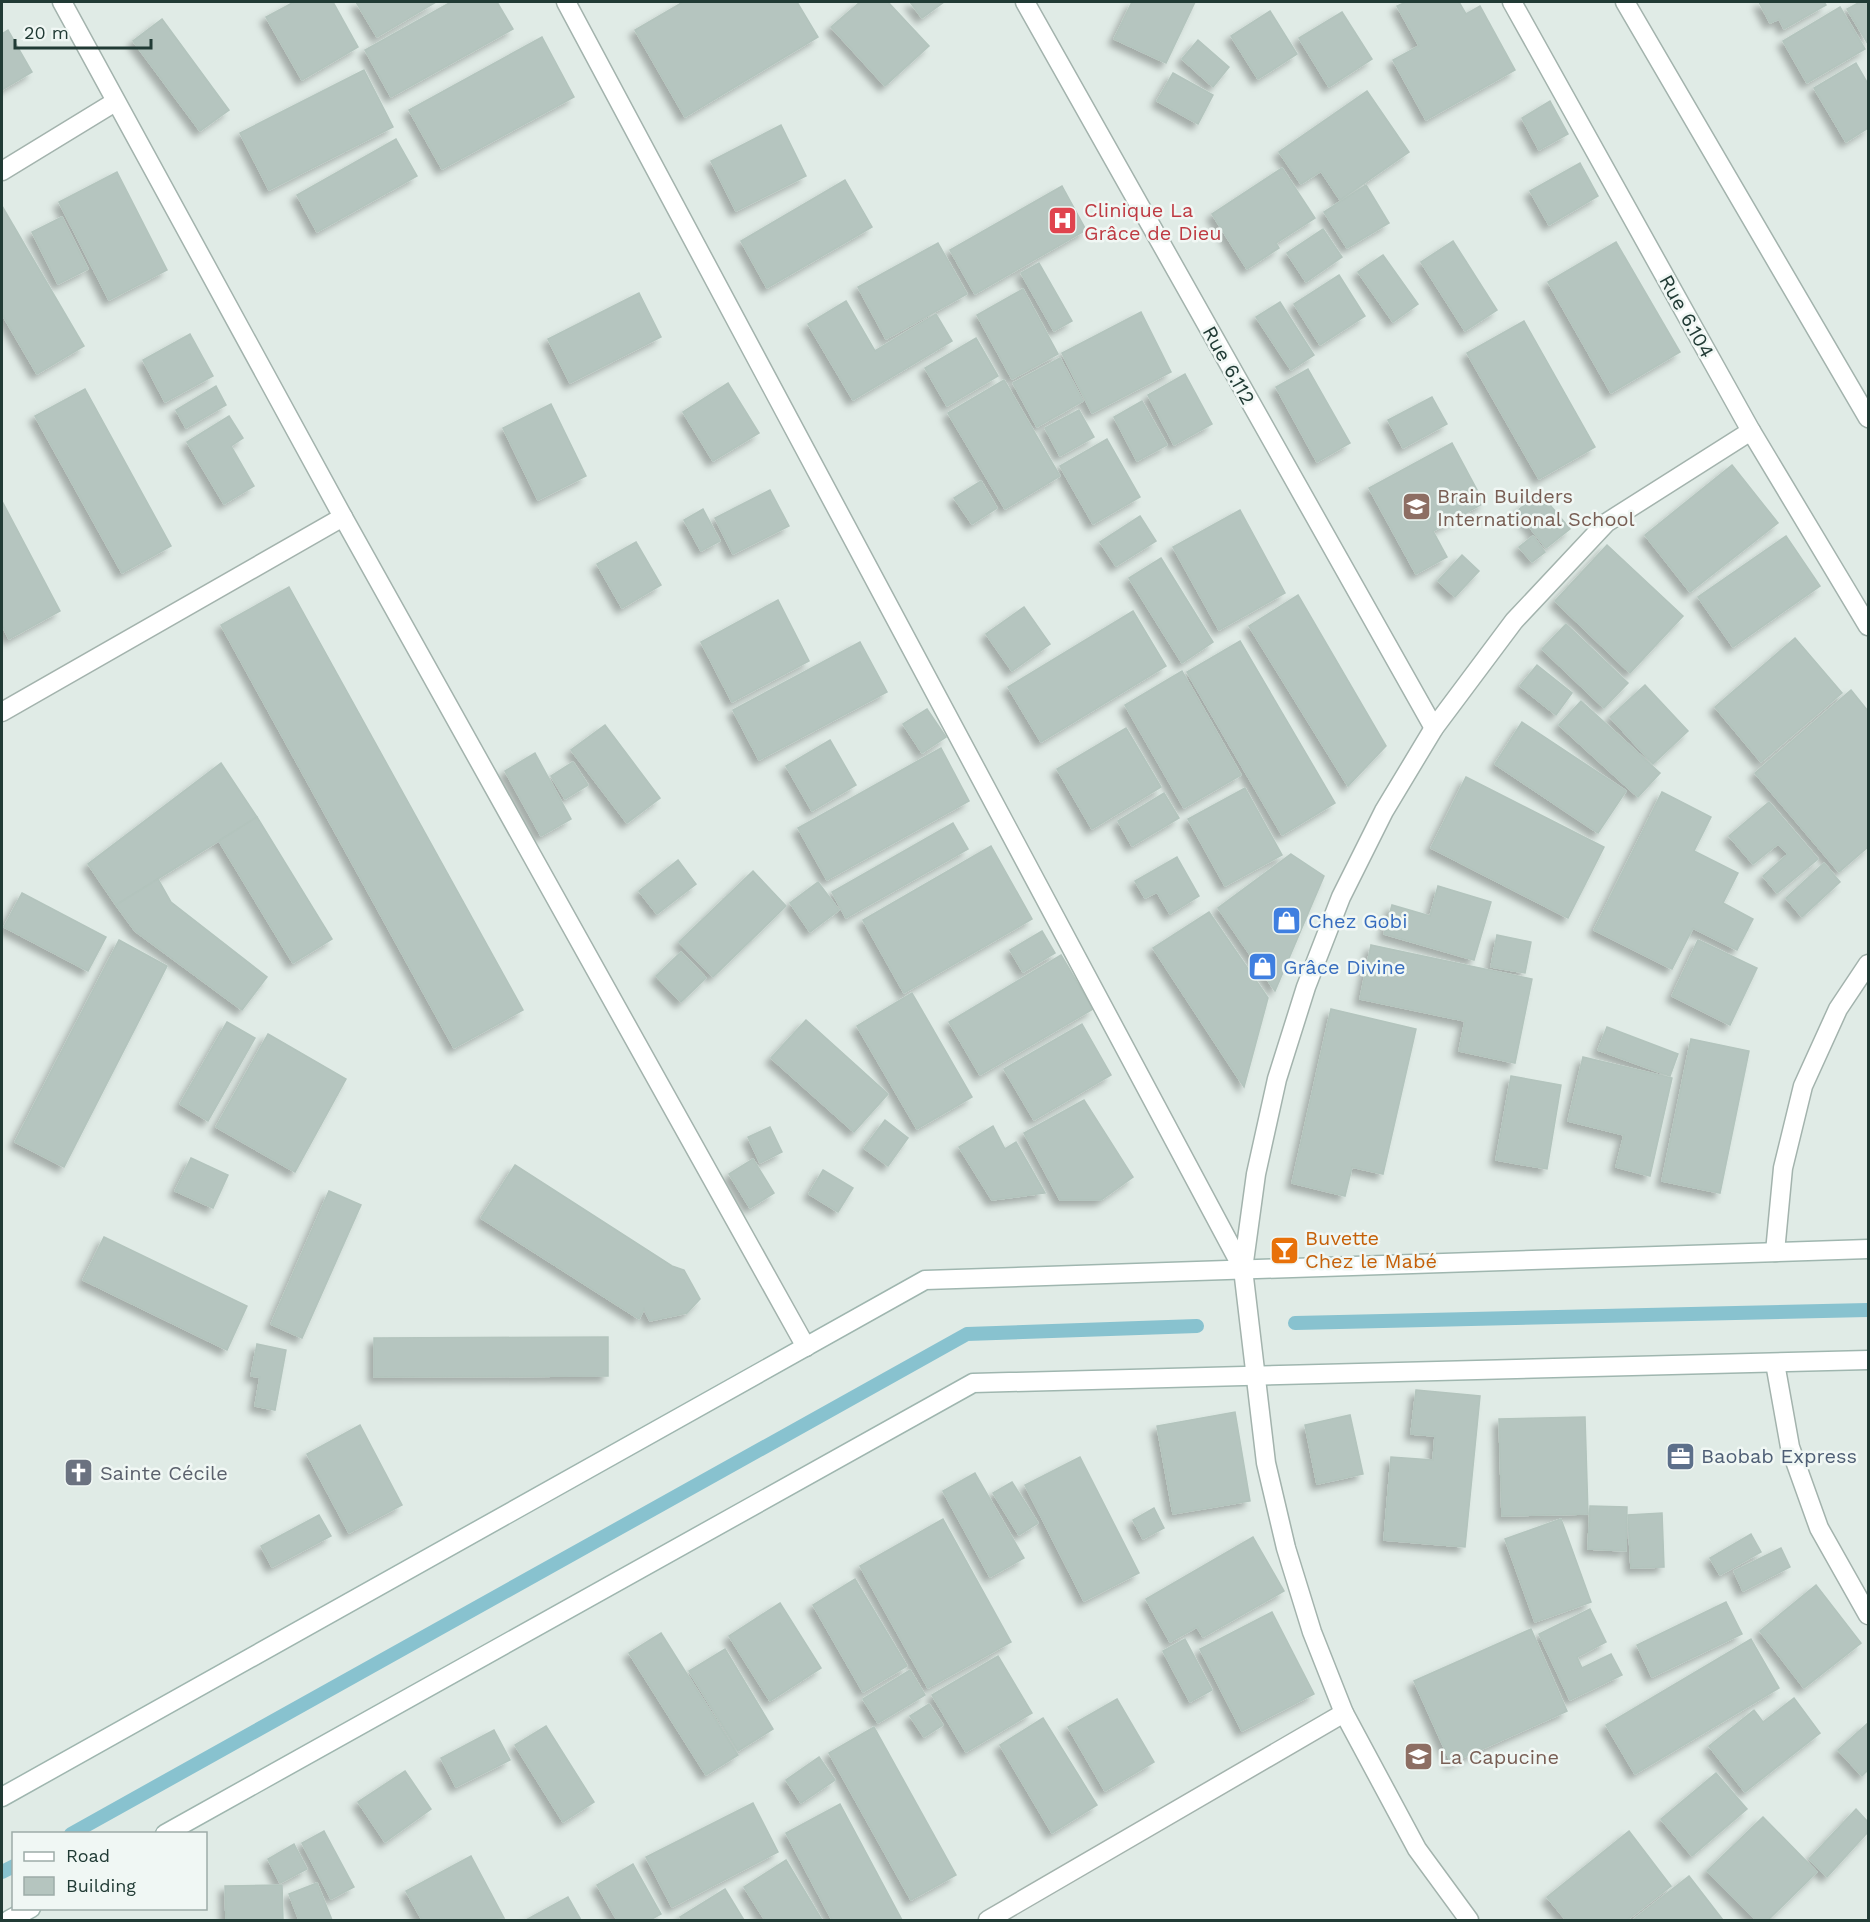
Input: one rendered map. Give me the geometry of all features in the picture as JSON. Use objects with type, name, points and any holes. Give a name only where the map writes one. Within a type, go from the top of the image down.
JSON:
[{"type":"street","points":[[62,2],[343,517],[806,1347]]},
{"type":"street","points":[[566,2],[1243,1269]]},
{"type":"street","name":"Rue 6.112","points":[[1025,2],[1434,728]]},
{"type":"street","name":"Rue 6.104","points":[[1512,2],[1752,431],[1869,627]]},
{"type":"street","points":[[1625,2],[1869,418]]},
{"type":"street","points":[[2,171],[115,102]]},
{"type":"street","points":[[1469,1920],[1417,1849],[1344,1713],[1312,1632],[1286,1548],[1266,1463],[1243,1269],[1256,1174],[1275,1090],[1306,987],[1341,897],[1384,811],[1434,728],[1514,621],[1606,523],[1752,431]]},
{"type":"street","points":[[2,712],[343,517]]},
{"type":"street","points":[[1775,1252],[1783,1168],[1803,1086],[1838,1009],[1869,964]]},
{"type":"street","points":[[2,1797],[926,1280],[1869,1248]]},
{"type":"street","points":[[167,1832],[973,1383],[1869,1360]]},
{"type":"street","points":[[1775,1363],[1790,1447],[1819,1528],[1869,1615]]},
{"type":"street","points":[[988,1920],[1344,1713]]},
{"type":"street","points":[[9,1920],[27,1910]]},
{"type":"building","points":[[294,2],[333,2],[358,47],[302,80],[266,17]]},
{"type":"building","points":[[356,2],[436,2],[377,37]]},
{"type":"building","points":[[451,2],[497,2],[513,29],[391,97],[365,50]]},
{"type":"building","points":[[683,2],[797,2],[818,37],[685,117],[635,30]]},
{"type":"building","points":[[860,2],[888,2],[929,46],[885,86],[831,27]]},
{"type":"building","points":[[910,2],[944,2],[922,18]]},
{"type":"building","points":[[1132,2],[1195,2],[1166,63],[1114,39]]},
{"type":"building","points":[[1406,2],[1459,2],[1466,14],[1480,6],[1515,70],[1426,120],[1393,60],[1419,46],[1397,6]]},
{"type":"building","points":[[1759,2],[1824,2],[1826,5],[1784,29],[1779,19],[1770,23]]},
{"type":"building","points":[[1860,2],[1868,2],[1868,44],[1847,9]]},
{"type":"building","points":[[1840,7],[1865,49],[1807,83],[1783,41]]},
{"type":"building","points":[[1270,11],[1297,54],[1258,79],[1231,36]]},
{"type":"building","points":[[1342,12],[1372,59],[1329,87],[1299,38]]},
{"type":"building","points":[[162,19],[229,110],[200,131],[133,41]]},
{"type":"building","points":[[8,30],[32,72],[2,90],[2,34]]},
{"type":"building","points":[[542,37],[574,97],[442,169],[409,110]]},
{"type":"building","points":[[1198,40],[1229,67],[1213,87],[1182,59]]},
{"type":"building","points":[[1856,63],[1868,84],[1868,128],[1846,142],[1814,88]]},
{"type":"building","points":[[364,70],[393,127],[269,190],[240,133]]},
{"type":"building","points":[[1173,73],[1213,95],[1198,124],[1157,101]]},
{"type":"building","points":[[1367,91],[1409,152],[1340,200],[1321,171],[1301,184],[1279,152]]},
{"type":"building","points":[[1550,101],[1568,134],[1539,150],[1522,118]]},
{"type":"building","points":[[781,125],[806,176],[736,211],[711,161]]},
{"type":"building","points":[[396,139],[417,176],[317,232],[297,195]]},
{"type":"building","points":[[1580,163],[1598,196],[1549,225],[1530,191]]},
{"type":"building","points":[[1282,168],[1315,218],[1276,243],[1279,248],[1247,269],[1212,214]]},
{"type":"building","points":[[117,172],[167,270],[109,300],[59,202]]},
{"type":"building","points":[[845,180],[872,227],[767,288],[741,241]]},
{"type":"building","points":[[1366,185],[1389,223],[1347,248],[1324,212]]},
{"type":"building","points":[[1062,186],[1086,230],[975,294],[950,250]]},
{"type":"building","points":[[2,206],[84,346],[37,374],[2,314]]},
{"type":"building","points":[[62,217],[88,269],[58,284],[32,232]]},
{"type":"building","points":[[1323,229],[1342,257],[1306,282],[1287,253]]},
{"type":"building","points":[[1453,241],[1497,310],[1465,331],[1421,262]]},
{"type":"building","points":[[1616,242],[1680,352],[1611,393],[1548,282]]},
{"type":"building","points":[[938,243],[967,294],[886,339],[858,287]]},
{"type":"building","points":[[1383,255],[1418,304],[1393,322],[1358,272]]},
{"type":"building","points":[[1039,263],[1072,321],[1054,331],[1021,273]]},
{"type":"building","points":[[1339,275],[1365,316],[1320,345],[1294,304]]},
{"type":"building","points":[[1023,289],[1058,354],[1012,379],[977,315]]},
{"type":"building","points":[[639,293],[661,337],[570,383],[548,339]]},
{"type":"building","points":[[846,301],[875,351],[936,314],[952,341],[853,400],[808,324]]},
{"type":"building","points":[[1280,302],[1314,355],[1291,370],[1256,317]]},
{"type":"building","points":[[1141,312],[1171,372],[1092,413],[1062,353]]},
{"type":"building","points":[[1524,321],[1595,447],[1539,479],[1467,353]]},
{"type":"building","points":[[190,334],[213,376],[165,402],[143,360]]},
{"type":"building","points":[[976,338],[998,376],[947,406],[925,368]]},
{"type":"building","points":[[1060,358],[1083,401],[1037,427],[1013,383]]},
{"type":"building","points":[[1308,369],[1350,443],[1317,462],[1276,387]]},
{"type":"building","points":[[1185,374],[1212,424],[1174,445],[1148,395]]},
{"type":"building","points":[[1004,380],[1060,476],[1005,509],[948,413]]},
{"type":"building","points":[[728,383],[759,433],[713,461],[683,412]]},
{"type":"building","points":[[216,386],[226,405],[186,428],[176,410]]},
{"type":"building","points":[[85,389],[171,546],[122,573],[35,416]]},
{"type":"building","points":[[1432,397],[1447,424],[1403,448],[1388,420]]},
{"type":"building","points":[[1142,401],[1167,445],[1137,461],[1114,417]]},
{"type":"building","points":[[551,404],[586,476],[538,500],[503,428]]},
{"type":"building","points":[[1079,410],[1094,437],[1060,456],[1045,428]]},
{"type":"building","points":[[229,416],[243,438],[231,446],[254,486],[224,504],[187,442]]},
{"type":"building","points":[[1107,439],[1140,497],[1093,524],[1060,466]]},
{"type":"building","points":[[1452,443],[1484,503],[1433,531],[1447,557],[1416,574],[1369,488]]},
{"type":"building","points":[[1732,465],[1778,523],[1690,592],[1645,535]]},
{"type":"building","points":[[981,481],[997,508],[972,524],[954,498]]},
{"type":"building","points":[[770,490],[789,526],[733,554],[715,518]]},
{"type":"building","points":[[1540,493],[1570,529],[1546,548],[1517,511]]},
{"type":"building","points":[[2,501],[60,611],[9,639],[2,625]]},
{"type":"building","points":[[703,509],[720,541],[701,551],[684,520]]},
{"type":"building","points":[[1240,510],[1285,593],[1219,630],[1173,547]]},
{"type":"building","points":[[1140,516],[1156,541],[1116,566],[1100,542]]},
{"type":"building","points":[[1533,536],[1545,552],[1532,562],[1519,547]]},
{"type":"building","points":[[1786,536],[1820,586],[1733,647],[1698,597]]},
{"type":"building","points":[[636,542],[661,585],[622,608],[597,564]]},
{"type":"building","points":[[1607,545],[1683,616],[1630,673],[1555,601]]},
{"type":"building","points":[[1462,555],[1479,571],[1455,597],[1438,581]]},
{"type":"building","points":[[1161,558],[1213,642],[1182,663],[1129,578]]},
{"type":"building","points":[[289,587],[523,1010],[454,1048],[221,625]]},
{"type":"building","points":[[1298,595],[1386,746],[1348,786],[1249,626]]},
{"type":"building","points":[[778,600],[809,661],[732,702],[701,642]]},
{"type":"building","points":[[1024,607],[1050,644],[1012,671],[986,634]]},
{"type":"building","points":[[1133,611],[1166,666],[1041,742],[1008,687]]},
{"type":"building","points":[[1566,624],[1628,683],[1604,708],[1542,649]]},
{"type":"building","points":[[1795,638],[1842,693],[1761,762],[1715,707]]},
{"type":"building","points":[[1240,641],[1335,803],[1282,835],[1187,672]]},
{"type":"building","points":[[860,642],[887,692],[759,760],[733,710]]},
{"type":"building","points":[[1537,665],[1572,693],[1556,715],[1520,686]]},
{"type":"building","points":[[1182,671],[1241,775],[1184,808],[1125,705]]},
{"type":"building","points":[[1645,685],[1688,731],[1653,764],[1610,717]]},
{"type":"building","points":[[1851,690],[1868,711],[1868,847],[1839,872],[1755,773]]},
{"type":"building","points":[[1581,701],[1660,773],[1638,797],[1559,725]]},
{"type":"building","points":[[927,709],[946,737],[922,753],[903,724]]},
{"type":"building","points":[[1522,722],[1626,791],[1598,833],[1495,764]]},
{"type":"building","points":[[605,725],[660,798],[627,823],[571,750]]},
{"type":"building","points":[[1126,728],[1161,787],[1092,829],[1057,769]]},
{"type":"building","points":[[830,740],[856,785],[812,811],[786,766]]},
{"type":"building","points":[[941,748],[969,801],[827,880],[798,828]]},
{"type":"building","points":[[535,753],[571,819],[541,836],[505,771]]},
{"type":"building","points":[[573,762],[588,785],[565,799],[551,776]]},
{"type":"building","points":[[221,763],[257,817],[116,905],[88,864]]},
{"type":"building","points":[[1466,777],[1604,847],[1568,918],[1431,848]]},
{"type":"building","points":[[1245,788],[1282,855],[1225,886],[1188,819]]},
{"type":"building","points":[[1662,792],[1711,817],[1694,851],[1738,873],[1723,903],[1753,919],[1737,950],[1693,928],[1672,969],[1594,930]]},
{"type":"building","points":[[1164,793],[1179,818],[1132,846],[1118,821]]},
{"type":"building","points":[[1769,802],[1818,859],[1777,893],[1763,876],[1788,854],[1778,844],[1753,864],[1729,836]]},
{"type":"building","points":[[257,817],[332,939],[293,963],[219,841]]},
{"type":"building","points":[[953,823],[968,849],[846,918],[832,892]]},
{"type":"building","points":[[991,846],[1032,919],[904,993],[863,920]]},
{"type":"building","points":[[1291,854],[1324,876],[1275,991],[1218,908]]},
{"type":"building","points":[[1177,857],[1199,896],[1170,914],[1157,892],[1145,898],[1135,881]]},
{"type":"building","points":[[678,860],[696,884],[657,914],[639,891]]},
{"type":"building","points":[[1824,863],[1840,882],[1802,917],[1786,898]]},
{"type":"building","points":[[753,871],[786,906],[713,977],[679,942]]},
{"type":"building","points":[[158,879],[171,902],[267,977],[242,1010],[135,931],[116,905]]},
{"type":"building","points":[[818,882],[839,910],[810,932],[790,903]]},
{"type":"building","points":[[1438,886],[1491,902],[1474,960],[1384,934],[1392,905],[1430,916]]},
{"type":"building","points":[[22,893],[106,937],[88,971],[4,927]]},
{"type":"building","points":[[1209,912],[1268,998],[1244,1087],[1153,948]]},
{"type":"building","points":[[1042,931],[1055,953],[1023,972],[1010,950]]},
{"type":"building","points":[[1497,935],[1531,942],[1525,973],[1491,967]]},
{"type":"building","points":[[119,940],[167,966],[64,1167],[15,1142]]},
{"type":"building","points":[[1698,940],[1757,968],[1730,1025],[1672,996]]},
{"type":"building","points":[[1371,945],[1532,979],[1515,1063],[1459,1051],[1465,1021],[1360,999]]},
{"type":"building","points":[[681,952],[706,978],[681,1002],[656,976]]},
{"type":"building","points":[[1061,955],[1093,1009],[980,1075],[949,1022]]},
{"type":"building","points":[[912,993],[972,1097],[917,1129],[857,1026]]},
{"type":"building","points":[[1331,1009],[1416,1029],[1383,1174],[1352,1167],[1345,1196],[1292,1183]]},
{"type":"building","points":[[806,1020],[888,1094],[854,1132],[771,1058]]},
{"type":"building","points":[[227,1022],[255,1038],[208,1121],[180,1104]]},
{"type":"building","points":[[1082,1024],[1111,1075],[1034,1120],[1004,1069]]},
{"type":"building","points":[[1607,1027],[1678,1054],[1670,1076],[1598,1050]]},
{"type":"building","points":[[268,1034],[346,1079],[295,1172],[216,1127]]},
{"type":"building","points":[[1691,1039],[1749,1051],[1720,1193],[1662,1181]]},
{"type":"building","points":[[1583,1057],[1672,1078],[1650,1176],[1616,1167],[1624,1135],[1568,1121]]},
{"type":"building","points":[[1511,1076],[1561,1085],[1547,1169],[1496,1160]]},
{"type":"building","points":[[1084,1100],[1133,1177],[1101,1200],[1060,1200],[1024,1133]]},
{"type":"building","points":[[885,1120],[908,1138],[888,1166],[864,1148]]},
{"type":"building","points":[[993,1126],[1005,1149],[1016,1142],[1045,1193],[992,1200],[959,1147]]},
{"type":"building","points":[[770,1127],[782,1152],[760,1163],[748,1137]]},
{"type":"building","points":[[191,1158],[228,1175],[213,1208],[175,1191]]},
{"type":"building","points":[[753,1159],[774,1193],[750,1208],[729,1174]]},
{"type":"building","points":[[515,1165],[672,1266],[684,1270],[700,1299],[687,1313],[650,1321],[644,1309],[639,1319],[481,1218]]},
{"type":"building","points":[[823,1170],[853,1188],[838,1212],[809,1194]]},
{"type":"building","points":[[329,1191],[361,1205],[302,1338],[271,1324]]},
{"type":"building","points":[[104,1237],[247,1306],[227,1350],[83,1280]]},
{"type":"building","points":[[608,1337],[608,1376],[374,1377],[374,1338]]},
{"type":"building","points":[[257,1344],[286,1350],[275,1410],[255,1406],[260,1377],[251,1376]]},
{"type":"building","points":[[1416,1390],[1480,1396],[1465,1547],[1384,1540],[1391,1457],[1433,1460],[1435,1436],[1411,1434]]},
{"type":"building","points":[[1235,1412],[1250,1501],[1173,1514],[1157,1426]]},
{"type":"building","points":[[1350,1415],[1363,1474],[1317,1484],[1305,1425]]},
{"type":"building","points":[[1585,1417],[1588,1514],[1502,1516],[1499,1419]]},
{"type":"building","points":[[360,1425],[402,1505],[349,1533],[307,1454]]},
{"type":"building","points":[[1080,1457],[1139,1573],[1084,1601],[1025,1485]]},
{"type":"building","points":[[975,1473],[1024,1558],[990,1577],[943,1491]]},
{"type":"building","points":[[1012,1482],[1038,1523],[1019,1535],[993,1493]]},
{"type":"building","points":[[1590,1506],[1627,1507],[1626,1551],[1588,1549]]},
{"type":"building","points":[[1154,1508],[1164,1528],[1143,1539],[1133,1520]]},
{"type":"building","points":[[1662,1513],[1664,1567],[1631,1568],[1628,1515]]},
{"type":"building","points":[[319,1515],[331,1536],[272,1567],[261,1546]]},
{"type":"building","points":[[943,1519],[1011,1642],[928,1688],[860,1566]]},
{"type":"building","points":[[1561,1519],[1591,1602],[1535,1622],[1505,1539]]},
{"type":"building","points":[[1751,1534],[1761,1552],[1720,1575],[1710,1558]]},
{"type":"building","points":[[1253,1537],[1284,1591],[1203,1637],[1197,1627],[1170,1642],[1146,1599]]},
{"type":"building","points":[[1781,1548],[1790,1567],[1743,1591],[1734,1571]]},
{"type":"building","points":[[855,1579],[907,1666],[863,1692],[813,1605]]},
{"type":"building","points":[[1816,1585],[1861,1643],[1804,1688],[1760,1631]]},
{"type":"building","points":[[1726,1602],[1742,1634],[1652,1677],[1637,1645]]},
{"type":"building","points":[[780,1603],[821,1668],[770,1701],[729,1636]]},
{"type":"building","points":[[1590,1609],[1606,1642],[1577,1657],[1582,1668],[1611,1654],[1622,1675],[1570,1700],[1539,1634]]},
{"type":"building","points":[[1272,1612],[1314,1694],[1242,1731],[1200,1649]]},
{"type":"building","points":[[1531,1629],[1567,1711],[1451,1763],[1414,1681]]},
{"type":"building","points":[[661,1633],[738,1755],[706,1775],[629,1653]]},
{"type":"building","points":[[1185,1639],[1212,1690],[1190,1702],[1163,1651]]},
{"type":"building","points":[[1751,1639],[1779,1688],[1635,1774],[1606,1725]]},
{"type":"building","points":[[725,1649],[773,1729],[738,1751],[689,1671]]},
{"type":"building","points":[[998,1656],[1032,1713],[966,1752],[932,1695]]},
{"type":"building","points":[[910,1670],[925,1695],[878,1723],[863,1699]]},
{"type":"building","points":[[1794,1698],[1820,1733],[1745,1792],[1709,1746],[1754,1710],[1763,1722]]},
{"type":"building","points":[[1117,1699],[1154,1762],[1105,1791],[1068,1727]]},
{"type":"building","points":[[929,1704],[943,1725],[924,1737],[910,1716]]},
{"type":"building","points":[[1043,1718],[1097,1805],[1052,1833],[1000,1745]]},
{"type":"building","points":[[1868,1723],[1868,1770],[1862,1776],[1838,1750]]},
{"type":"building","points":[[546,1726],[594,1802],[563,1822],[515,1745]]},
{"type":"building","points":[[874,1727],[956,1875],[911,1900],[829,1753]]},
{"type":"building","points":[[494,1730],[510,1760],[456,1787],[441,1758]]},
{"type":"building","points":[[819,1757],[835,1780],[801,1803],[786,1780]]},
{"type":"building","points":[[405,1771],[431,1809],[385,1842],[358,1802]]},
{"type":"building","points":[[1716,1773],[1747,1809],[1692,1856],[1661,1819]]},
{"type":"building","points":[[753,1803],[778,1852],[672,1907],[646,1857]]},
{"type":"building","points":[[840,1804],[902,1920],[832,1920],[786,1833]]},
{"type":"building","points":[[1856,1809],[1868,1822],[1868,1832],[1827,1877],[1809,1859]]},
{"type":"building","points":[[1763,1817],[1817,1872],[1768,1920],[1756,1920],[1707,1871]]},
{"type":"building","points":[[324,1831],[354,1887],[331,1899],[302,1843]]},
{"type":"building","points":[[1629,1831],[1671,1886],[1627,1920],[1566,1920],[1547,1897]]},
{"type":"building","points":[[294,1844],[307,1869],[280,1883],[268,1859]]},
{"type":"building","points":[[471,1856],[504,1918],[422,1920],[406,1891]]},
{"type":"building","points":[[786,1860],[822,1920],[765,1920],[744,1887]]},
{"type":"building","points":[[633,1864],[661,1914],[650,1920],[617,1920],[597,1885]]},
{"type":"building","points":[[1689,1876],[1723,1920],[1633,1920]]},
{"type":"building","points":[[317,1883],[332,1920],[299,1920],[289,1894]]},
{"type":"building","points":[[282,1885],[283,1920],[226,1920],[225,1886]]},
{"type":"building","points":[[725,1889],[744,1920],[682,1920],[680,1917]]},
{"type":"building","points":[[568,1897],[581,1920],[526,1920]]},
{"type":"waterway","points":[[1295,1323],[1868,1310]]},
{"type":"waterway","points":[[75,1832],[967,1334],[1197,1326]]},
{"type":"waterway","points":[[2,1872],[12,1867]]},
{"type":"place","name":"Clinique La Grâce de Dieu","points":[[1063,221]]},
{"type":"place","name":"Brain Builders International School","points":[[1416,507]]},
{"type":"place","name":"Chez Gobi","points":[[1287,921]]},
{"type":"place","name":"Grâce Divine","points":[[1262,967]]},
{"type":"place","name":"Buvette Chez le Mabé","points":[[1284,1250]]},
{"type":"place","name":"Baobab Express","points":[[1680,1456]]},
{"type":"place","name":"Sainte Cécile","points":[[79,1473]]},
{"type":"place","name":"La Capucine","points":[[1418,1757]]}]
